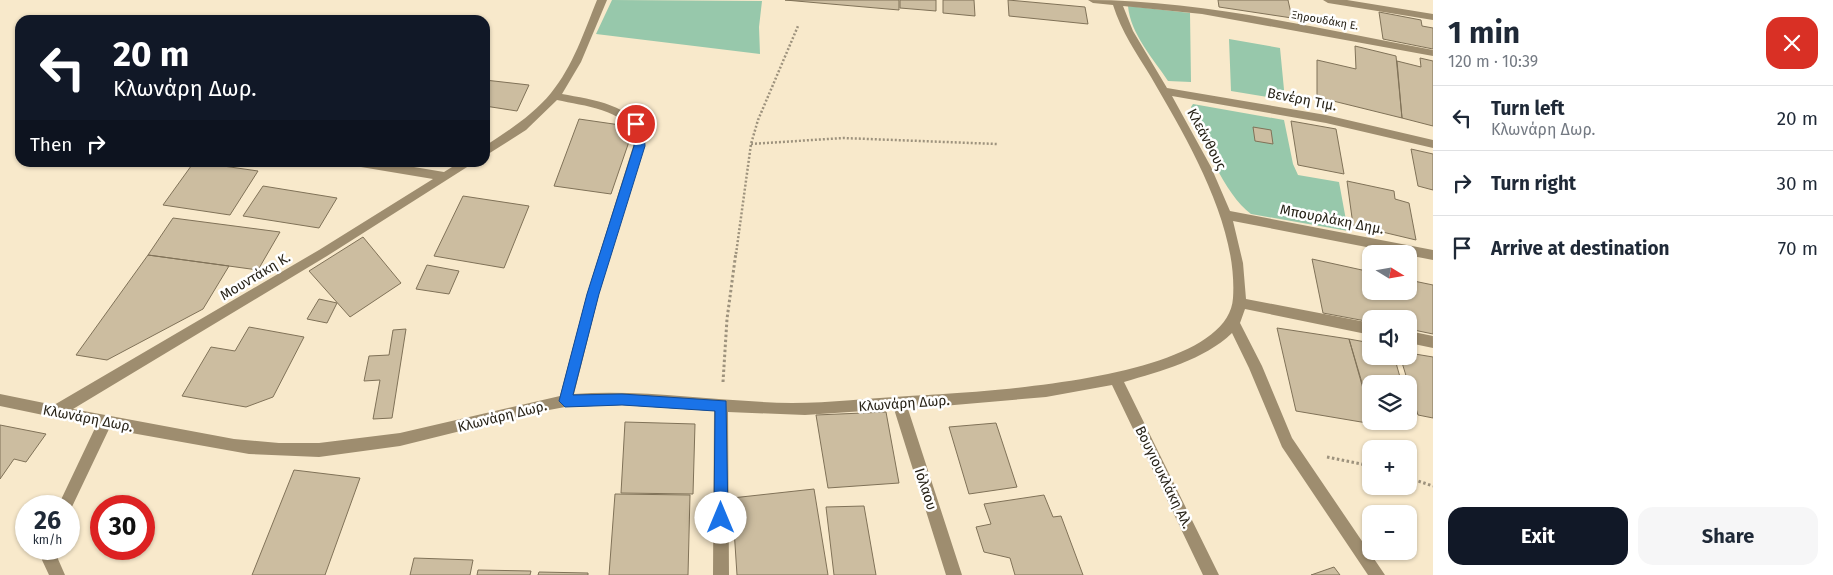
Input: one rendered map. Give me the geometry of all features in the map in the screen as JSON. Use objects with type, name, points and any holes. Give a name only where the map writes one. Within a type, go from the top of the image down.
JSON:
[{"type":"street","points":[[490,148],[535,115],[556,96],[572,69],[602,0]]},
{"type":"street","name":"Ξηρουδάκη Ε.","points":[[1093,0],[1117,1],[1238,17],[1433,53]]},
{"type":"street","points":[[1328,0],[1433,17]]},
{"type":"street","name":"Κλεάνθους","points":[[1117,1],[1131,35],[1208,172],[1226,215],[1237,264],[1239,303],[1233,323]]},
{"type":"street","name":"Βενέρη Τιμ.","points":[[1164,91],[1326,119],[1433,144]]},
{"type":"street","points":[[556,96],[621,114],[636,124],[641,137],[593,294],[565,401]]},
{"type":"street","points":[[385,167],[446,177]]},
{"type":"street","name":"Μουντάκη Κ.","points":[[55,412],[339,243],[462,167]]},
{"type":"street","name":"Μπουρλάκη Δημ.","points":[[1226,215],[1433,255]]},
{"type":"street","points":[[1239,303],[1362,327]]},
{"type":"street","points":[[1233,323],[1255,366],[1276,422],[1292,450],[1377,575]]},
{"type":"street","name":"Κλωνάρη Δωρ.","points":[[0,400],[230,445],[278,450],[309,449],[362,444],[439,431],[525,408],[565,401],[608,399],[796,409],[1039,392],[1116,378],[1160,365],[1198,349],[1222,335],[1233,323]]},
{"type":"street","points":[[1417,338],[1433,342]]},
{"type":"street","name":"Βουγιουκλάκη Αλ.","points":[[1116,378],[1211,575]]},
{"type":"street","name":"Ιόλαου","points":[[899,403],[954,575]]},
{"type":"street","points":[[721,405],[721,575]]},
{"type":"street","points":[[70,495],[105,422]]},
{"type":"street","points":[[50,560],[58,575]]},
{"type":"path","points":[[721,405],[727,319],[751,144],[758,120],[798,26]]},
{"type":"path","points":[[751,144],[794,138],[905,138],[997,144]]},
{"type":"path","points":[[1292,450],[1362,464]]},
{"type":"path","points":[[1417,481],[1433,486]]},
{"type":"green space","points":[[612,0],[762,1],[759,27],[760,54],[596,34]]},
{"type":"green space","points":[[1128,6],[1190,13],[1191,82],[1168,81],[1138,36],[1133,26]]},
{"type":"green space","points":[[1229,39],[1280,48],[1285,100],[1231,91]]},
{"type":"green space","points":[[1193,104],[1284,120],[1293,164],[1298,175],[1339,182],[1348,231],[1251,214],[1232,193],[1215,165],[1191,107]]},
{"type":"building","points":[[785,0],[899,0],[899,10]]},
{"type":"building","points":[[900,0],[936,0],[936,11],[900,8]]},
{"type":"building","points":[[943,0],[974,0],[975,16],[943,13]]},
{"type":"building","points":[[1008,0],[1085,7],[1088,24],[1009,16]]},
{"type":"building","points":[[1218,0],[1288,0],[1292,18],[1219,7]]},
{"type":"building","points":[[1379,12],[1421,20],[1422,26],[1433,28],[1433,49],[1383,39]]},
{"type":"building","points":[[1355,46],[1396,56],[1402,118],[1317,97],[1317,60],[1356,69]]},
{"type":"building","points":[[1420,58],[1433,61],[1433,126],[1402,118],[1397,61],[1421,67]]},
{"type":"building","points":[[490,81],[529,85],[517,111],[490,107]]},
{"type":"building","points":[[579,119],[634,127],[611,194],[554,186]]},
{"type":"building","points":[[1291,121],[1336,129],[1344,174],[1298,165]]},
{"type":"building","points":[[1253,127],[1271,130],[1273,144],[1255,141]]},
{"type":"building","points":[[1411,149],[1433,154],[1433,190],[1418,186]]},
{"type":"building","points":[[190,167],[230,167],[258,171],[230,215],[163,205]]},
{"type":"building","points":[[1347,181],[1394,191],[1395,199],[1409,203],[1416,240],[1353,225]]},
{"type":"building","points":[[263,186],[337,198],[319,228],[243,216]]},
{"type":"building","points":[[463,196],[529,206],[504,268],[434,256]]},
{"type":"building","points":[[173,218],[280,232],[258,270],[148,255]]},
{"type":"building","points":[[363,237],[401,283],[350,317],[309,271]]},
{"type":"building","points":[[148,255],[229,266],[203,309],[107,360],[76,355]]},
{"type":"building","points":[[1312,259],[1362,270],[1362,300],[1418,300],[1418,282],[1433,285],[1433,334],[1417,331],[1417,310],[1362,310],[1362,320],[1323,313]]},
{"type":"building","points":[[427,265],[459,271],[449,294],[416,289]]},
{"type":"building","points":[[319,299],[337,303],[327,323],[307,319]]},
{"type":"building","points":[[249,327],[304,337],[273,397],[246,407],[182,396],[211,347],[235,351]]},
{"type":"building","points":[[1277,328],[1349,339],[1362,385],[1362,422],[1296,411]]},
{"type":"building","points":[[406,329],[392,418],[373,419],[380,380],[364,381],[369,356],[389,355],[393,330]]},
{"type":"building","points":[[1349,339],[1362,341],[1362,365],[1397,365],[1399,375],[1362,375],[1362,383]]},
{"type":"building","points":[[1417,354],[1433,357],[1433,418],[1418,415],[1417,375],[1406,375],[1403,365],[1417,365]]},
{"type":"building","points":[[886,412],[899,483],[828,488],[816,415]]},
{"type":"building","points":[[625,422],[695,424],[693,494],[621,493]]},
{"type":"building","points":[[996,423],[1017,487],[969,494],[949,427]]},
{"type":"building","points":[[0,425],[46,434],[26,462],[14,459],[0,479]]},
{"type":"building","points":[[294,470],[360,478],[325,575],[252,575]]},
{"type":"building","points":[[814,489],[828,575],[737,575],[732,498]]},
{"type":"building","points":[[615,494],[690,495],[688,575],[609,575]]},
{"type":"building","points":[[1044,495],[1053,517],[1061,516],[1083,575],[1015,575],[1010,558],[984,552],[976,527],[991,524],[984,504]]},
{"type":"building","points":[[864,506],[876,575],[834,575],[826,507]]},
{"type":"building","points":[[414,558],[473,560],[470,575],[410,575]]},
{"type":"building","points":[[1334,567],[1340,575],[1311,575]]},
{"type":"building","points":[[478,570],[531,571],[530,575],[477,575]]},
{"type":"building","points":[[539,572],[588,573],[588,575],[538,575]]},
{"type":"route","points":[[636,124],[640,130],[640,146],[608,242],[565,401],[600,399],[721,405],[721,518]]}]
